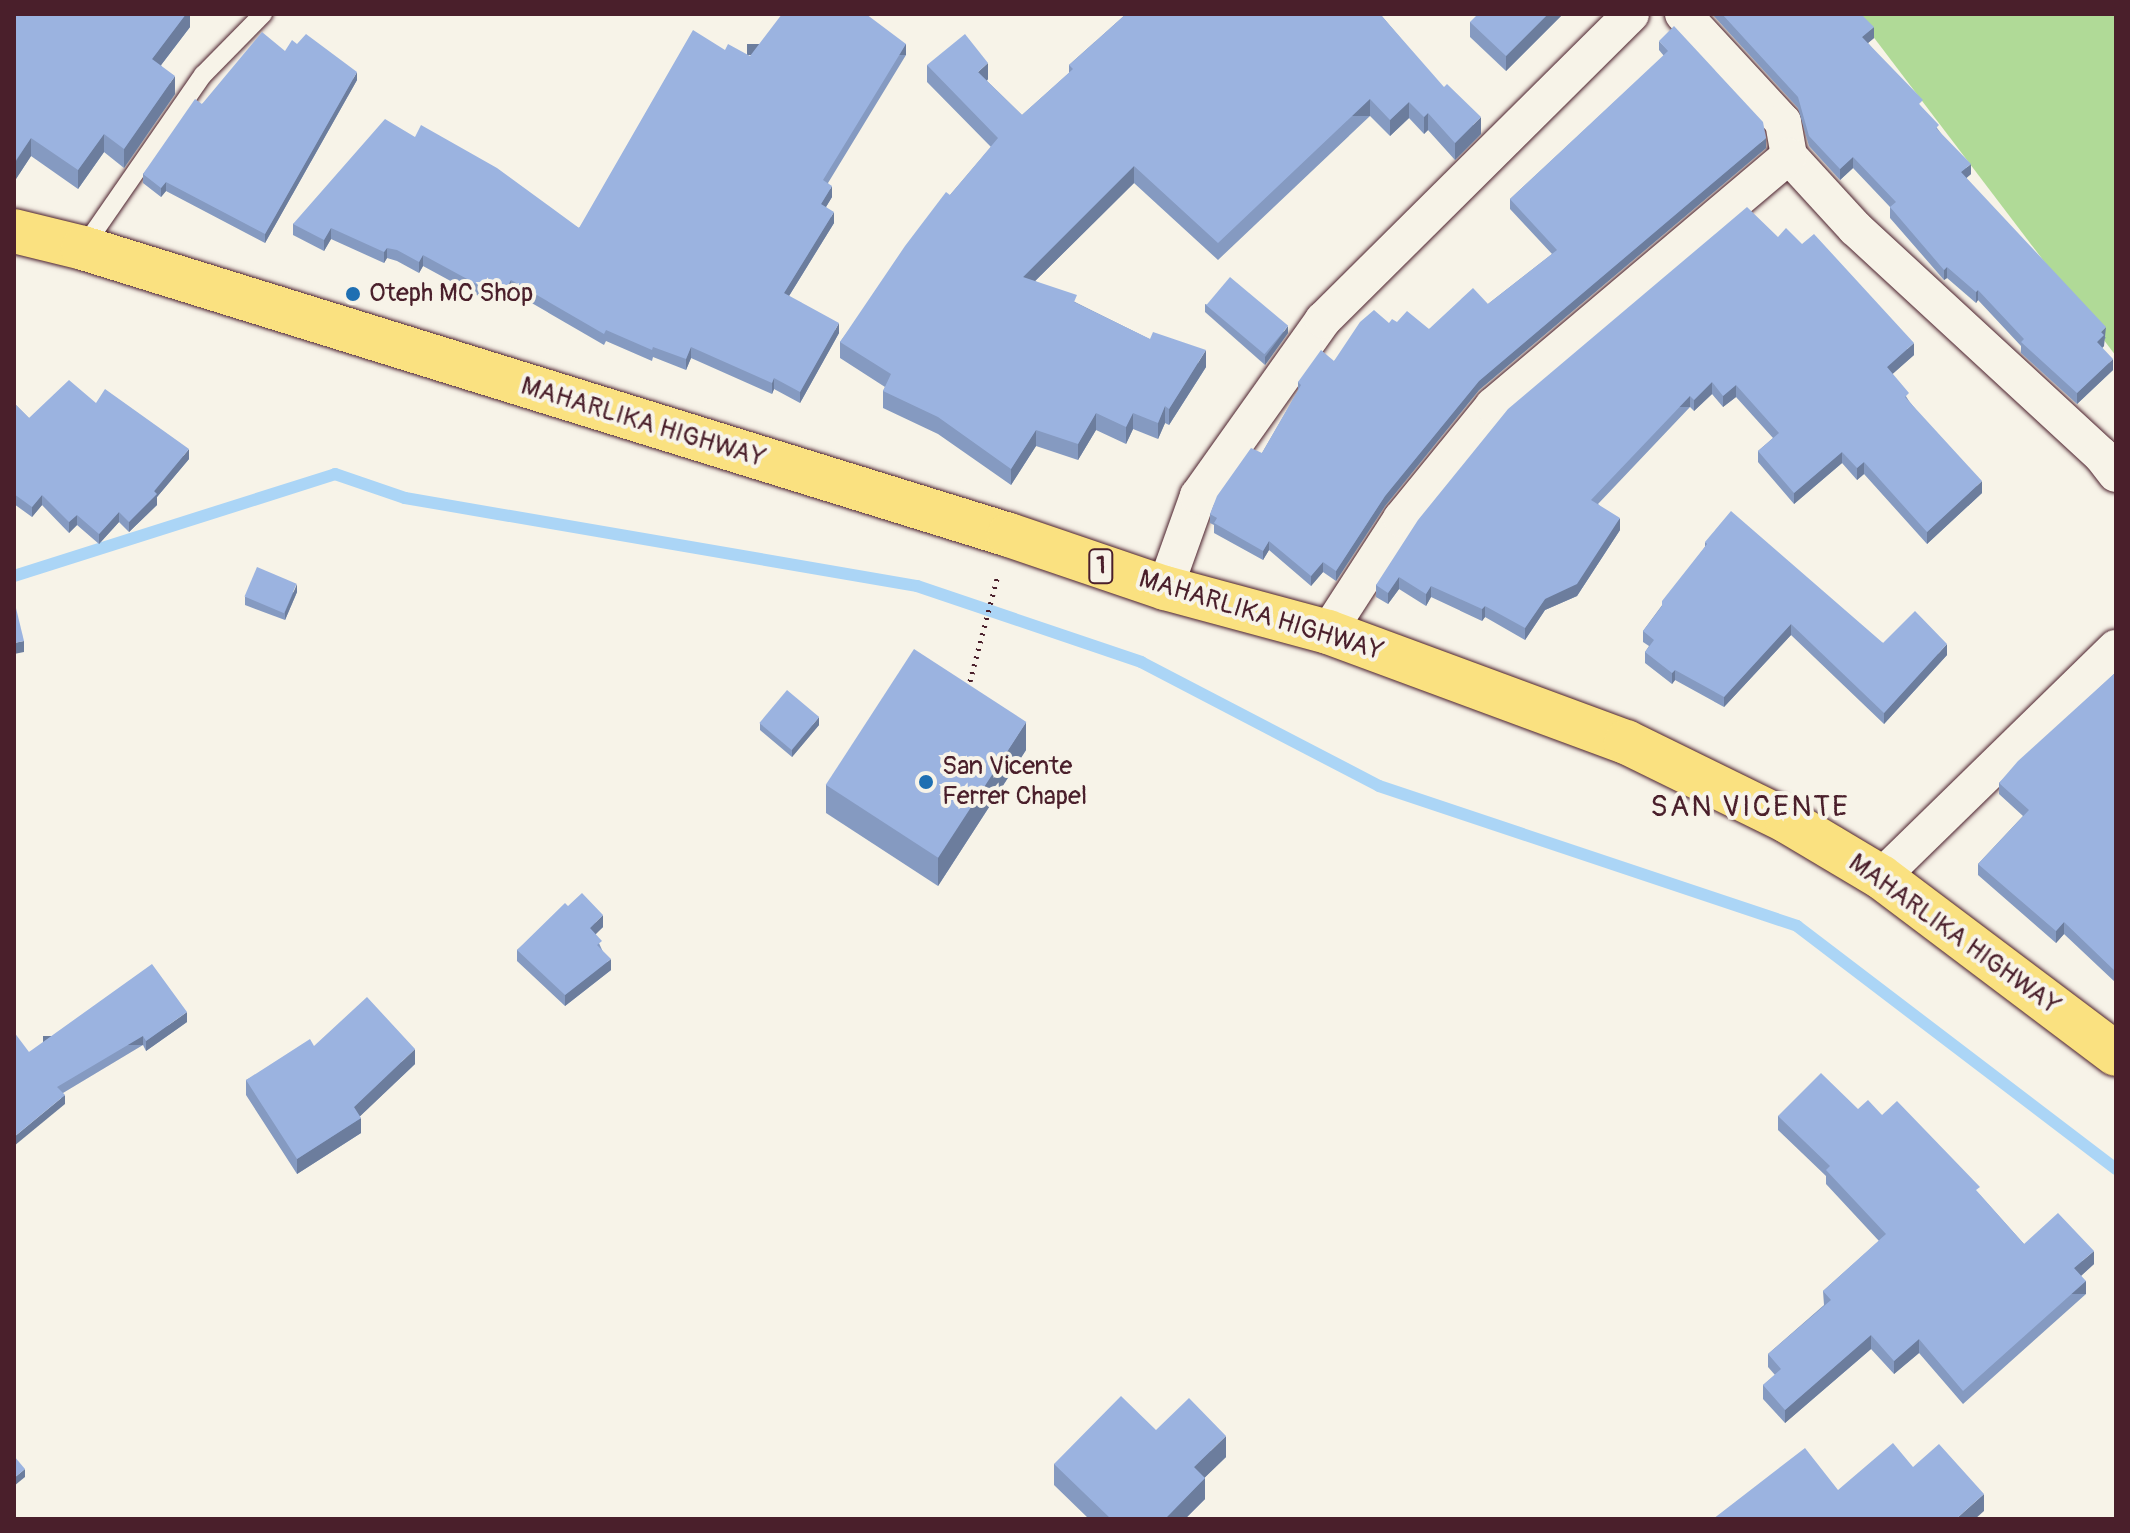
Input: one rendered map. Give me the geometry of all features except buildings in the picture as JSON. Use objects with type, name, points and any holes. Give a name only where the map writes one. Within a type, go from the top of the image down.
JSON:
[{"type":"highway","name":"MAHARLIKA HIGHWAY","points":[[14,231],[83,248],[1009,535],[1165,588],[1328,632],[1626,742],[1774,814],[1881,877],[2116,1054]]},
{"type":"street","points":[[1165,588],[1198,496],[1323,320],[1631,14]]},
{"type":"street","points":[[1683,14],[1783,122],[1789,156],[1855,228],[2101,455],[2116,474]]},
{"type":"street","points":[[1328,632],[1401,519],[1493,406],[1789,156]]},
{"type":"street","points":[[1881,877],[2116,648]]},
{"type":"lane","points":[[83,248],[203,75],[263,14]]},
{"type":"path","points":[[966,695],[996,582]]},
{"type":"green space","points":[[1856,14],[2116,14],[2116,356]]},
{"type":"waterway","points":[[14,576],[335,474],[405,498],[917,586],[1141,662],[1379,786],[1797,926],[2116,1169]]},
{"type":"place","name":"Oteph MC Shop","points":[[353,294]]},
{"type":"place","name":"San Vicente Ferrer Chapel","points":[[926,782]]},
{"type":"district","name":"SAN VICENTE","points":[[1750,807]]}]
